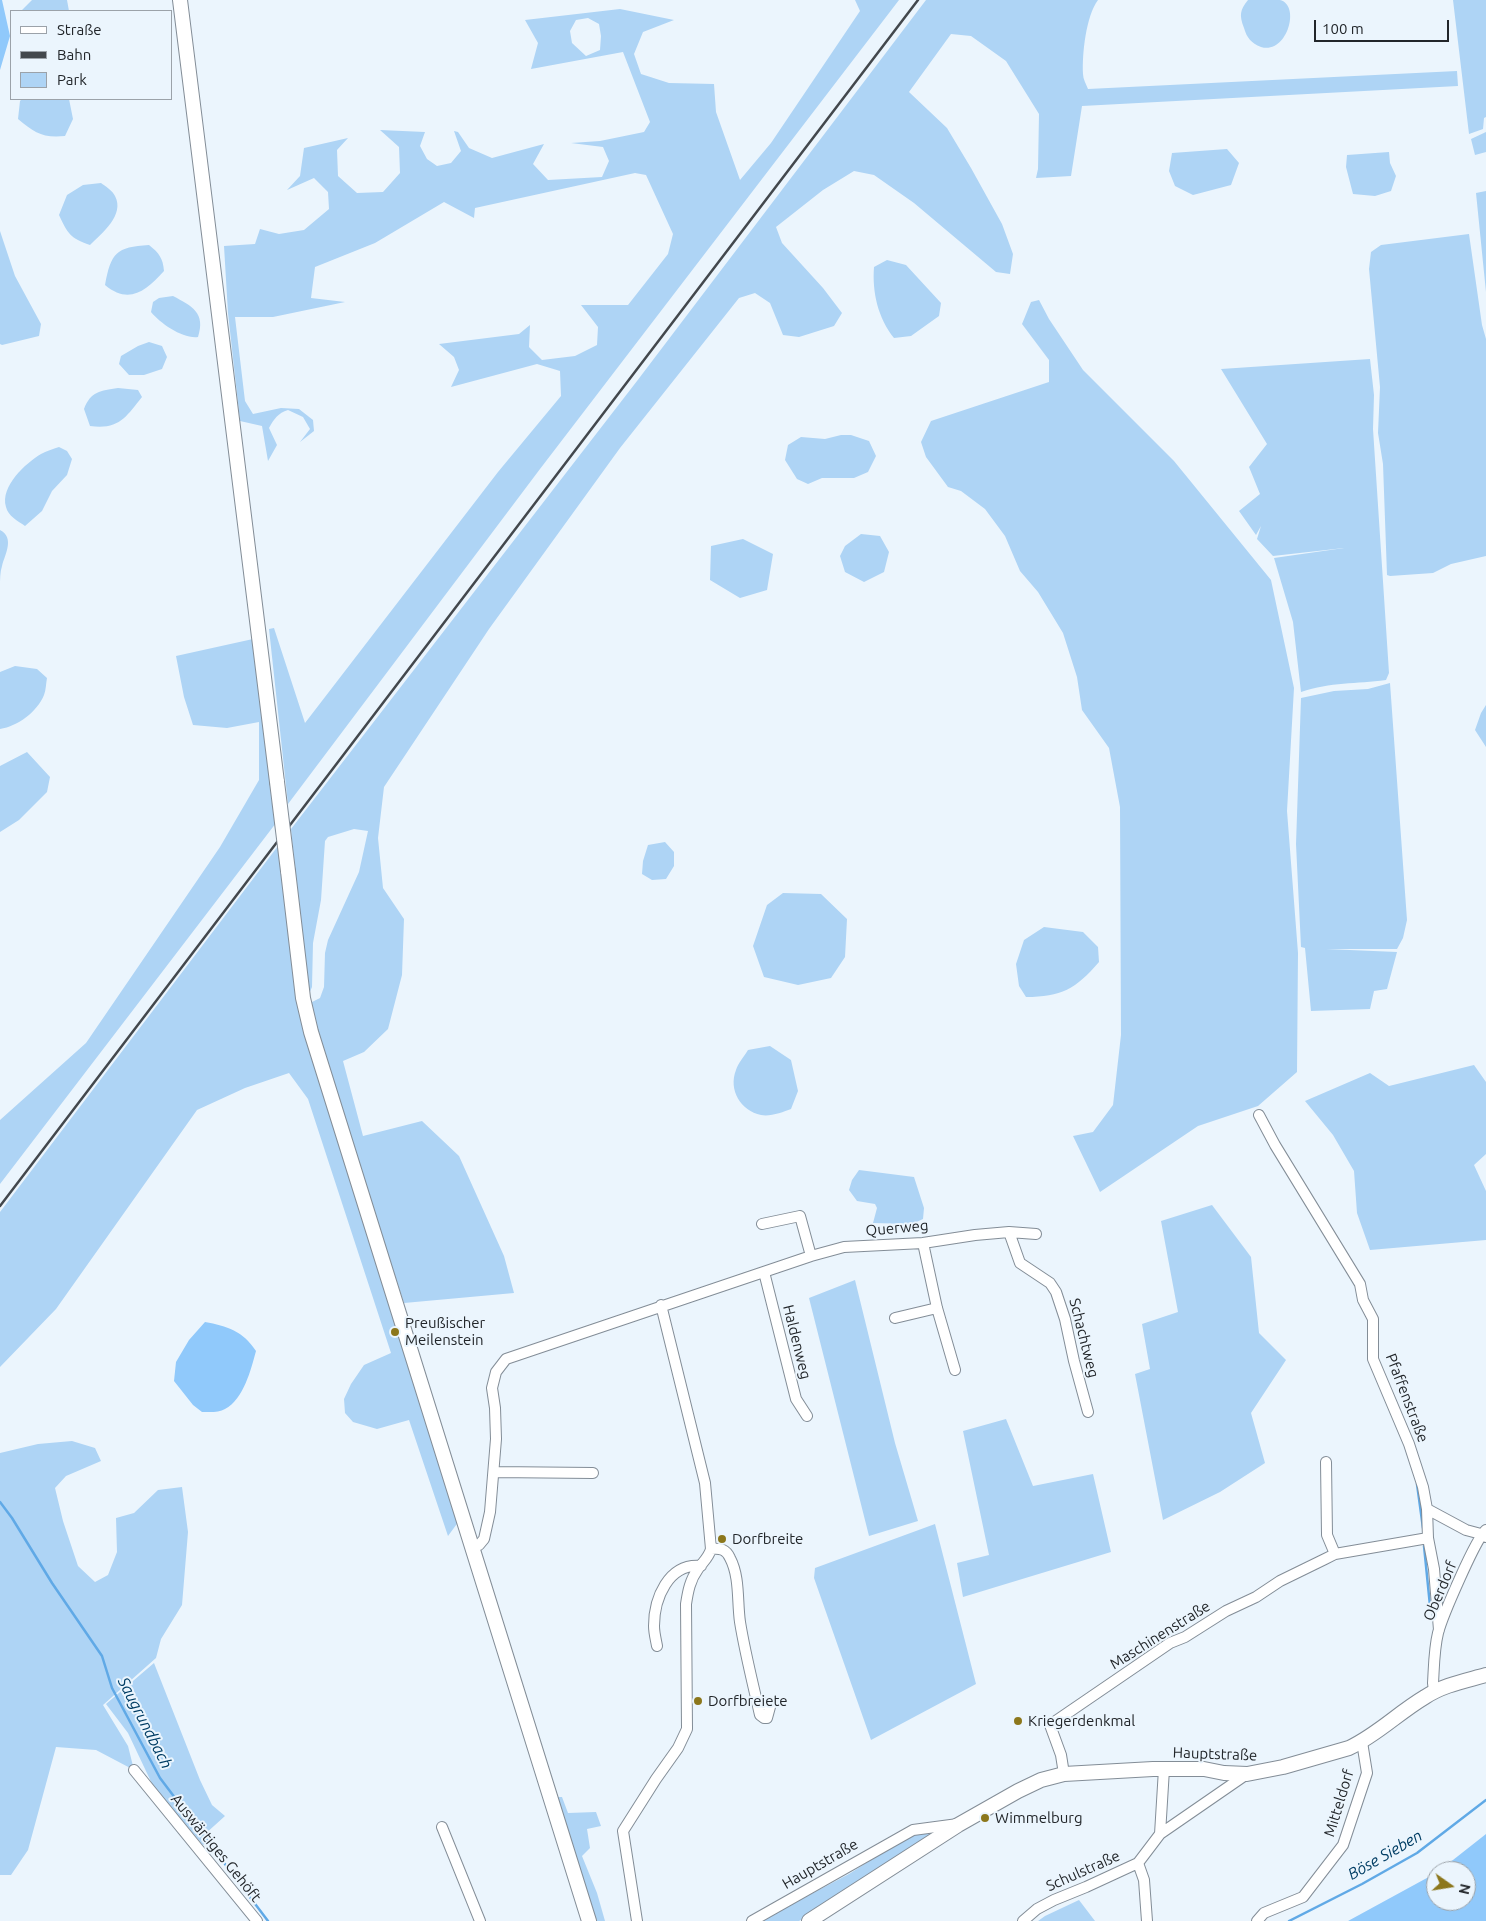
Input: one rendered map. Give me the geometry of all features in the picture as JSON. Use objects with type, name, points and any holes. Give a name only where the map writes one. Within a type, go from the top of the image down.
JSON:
[{"type":"main road","points":[[180,0],[303,998],[310,1027],[589,1921]]},
{"type":"main road","name":"Hauptstraße","points":[[809,1921],[961,1824],[1030,1785],[1064,1774],[1164,1769],[1247,1774],[1262,1772],[1322,1757],[1362,1742],[1434,1691],[1458,1682],[1486,1675]]},
{"type":"street","name":"Pfaffenstraße","points":[[1259,1115],[1275,1145],[1360,1284],[1363,1300],[1373,1319],[1374,1359],[1409,1444],[1423,1488],[1427,1509],[1428,1538],[1434,1569],[1439,1630]]},
{"type":"street","points":[[762,1224],[800,1216],[811,1256]]},
{"type":"street","name":"Querweg","points":[[764,1272],[844,1247],[923,1242],[975,1234],[1009,1232],[1036,1234]]},
{"type":"street","name":"Schachtweg","points":[[1009,1232],[1020,1262],[1050,1282],[1056,1292],[1066,1318],[1074,1361],[1088,1412]]},
{"type":"street","points":[[923,1242],[937,1308],[955,1370]]},
{"type":"street","points":[[472,1548],[481,1543],[486,1534],[494,1472],[496,1416],[492,1388],[496,1372],[506,1359],[661,1305],[764,1272]]},
{"type":"street","name":"Haldenweg","points":[[764,1272],[796,1399],[807,1416]]},
{"type":"street","points":[[637,1921],[623,1831],[678,1748],[687,1729],[686,1604],[688,1589],[701,1566],[710,1555],[711,1549],[705,1483],[661,1305]]},
{"type":"street","points":[[895,1318],[937,1308]]},
{"type":"street","points":[[1326,1462],[1327,1535],[1335,1554]]},
{"type":"street","points":[[494,1472],[592,1473]]},
{"type":"street","name":"Oberdorf","points":[[1427,1509],[1466,1530],[1484,1534],[1439,1630],[1433,1683],[1434,1691]]},
{"type":"street","name":"Maschinenstraße","points":[[1064,1774],[1061,1755],[1050,1725],[1170,1643],[1185,1637],[1226,1612],[1256,1597],[1280,1581],[1335,1554],[1428,1538]]},
{"type":"street","points":[[711,1549],[719,1548],[725,1550],[730,1558],[739,1593],[740,1620],[757,1700]]},
{"type":"street","points":[[657,1646],[654,1627],[659,1593],[673,1575],[687,1566],[701,1566]]},
{"type":"street","name":"Mitteldorf","points":[[1257,1921],[1264,1913],[1303,1897],[1343,1845],[1367,1773],[1362,1742]]},
{"type":"street","points":[[1160,1834],[1164,1769]]},
{"type":"street","name":"Auswärtiges Gehöft","points":[[134,1770],[257,1921]]},
{"type":"street","name":"Schulstraße","points":[[1023,1921],[1037,1909],[1054,1900],[1086,1888],[1138,1863],[1160,1834],[1247,1774]]},
{"type":"street","name":"Hauptstraße","points":[[752,1921],[913,1830],[961,1824]]},
{"type":"street","points":[[442,1827],[480,1921]]},
{"type":"street","points":[[1138,1863],[1144,1880],[1147,1921]]},
{"type":"green space","points":[[32,0],[67,0],[69,10],[22,10]]},
{"type":"green space","points":[[855,0],[899,0],[540,469],[288,804],[269,629],[274,628],[305,723],[498,472],[561,396],[560,371],[537,364],[451,387],[459,370],[454,357],[439,344],[519,334],[530,325],[529,347],[542,360],[575,356],[597,345],[598,327],[581,305],[628,305],[668,254],[673,234],[646,175],[635,173],[475,208],[474,218],[444,202],[375,243],[315,267],[311,298],[345,302],[273,317],[235,317],[245,401],[253,414],[281,408],[299,409],[313,420],[314,431],[300,442],[310,429],[303,417],[288,410],[279,415],[269,428],[277,445],[268,461],[262,426],[240,421],[228,313],[224,246],[255,244],[260,229],[279,234],[304,230],[329,209],[328,192],[314,178],[287,190],[300,176],[304,148],[348,138],[337,150],[338,176],[357,193],[383,192],[400,173],[399,147],[380,130],[425,132],[420,146],[427,159],[437,166],[451,163],[461,151],[454,131],[458,132],[469,148],[492,158],[544,144],[533,164],[548,180],[602,177],[609,161],[603,147],[571,143],[600,141],[644,132],[650,122],[623,52],[531,69],[538,43],[525,20],[620,9],[674,20],[643,32],[634,54],[641,74],[669,83],[714,84],[716,112],[740,180],[771,143],[860,11]],"holes":[[[588,18],[599,24],[601,36],[600,50],[586,56],[572,43],[570,31],[576,20]]]},
{"type":"green space","points":[[926,0],[1098,0],[1090,16],[1084,46],[1083,76],[1088,89],[1457,71],[1458,86],[1082,106],[1071,176],[1036,178],[1038,169],[1039,114],[1006,61],[971,36],[951,34],[909,92],[947,128],[971,168],[1002,224],[1013,254],[1010,274],[996,272],[914,203],[874,175],[854,171],[823,190],[776,227],[782,243],[823,288],[842,313],[834,326],[799,337],[783,335],[770,303],[755,293],[739,298],[620,448],[489,629],[384,787],[378,838],[383,888],[404,919],[402,975],[388,1029],[364,1052],[343,1061],[363,1136],[422,1121],[459,1156],[504,1256],[514,1293],[404,1303],[333,1086],[310,1003],[320,998],[324,987],[325,953],[328,940],[359,872],[368,831],[354,829],[328,837],[325,841],[321,900],[313,943],[312,987],[309,994],[302,947],[291,829],[637,381]]},
{"type":"green space","points":[[1248,0],[1280,0],[1286,4],[1290,11],[1290,19],[1284,37],[1278,44],[1270,47],[1261,47],[1252,42],[1248,37],[1241,16],[1243,7]]},
{"type":"green space","points":[[1453,0],[1486,0],[1486,117],[1484,118],[1483,129],[1469,134]]},
{"type":"green space","points":[[69,100],[73,119],[65,136],[39,134],[29,128],[18,119],[20,101]]},
{"type":"green space","points":[[1486,132],[1486,152],[1475,155],[1471,139]]},
{"type":"green space","points":[[1227,149],[1239,163],[1231,185],[1193,195],[1175,186],[1169,171],[1172,153]]},
{"type":"green space","points":[[1389,152],[1390,163],[1396,176],[1391,191],[1375,196],[1353,194],[1346,167],[1347,155]]},
{"type":"green space","points":[[101,183],[114,194],[117,210],[111,223],[90,245],[70,234],[59,215],[67,195],[83,185]]},
{"type":"green space","points":[[1486,191],[1486,292],[1476,193]]},
{"type":"green space","points":[[0,231],[15,276],[41,324],[39,336],[2,345],[0,344]]},
{"type":"green space","points":[[1469,234],[1482,325],[1486,339],[1486,556],[1451,564],[1433,573],[1390,576],[1387,575],[1383,464],[1378,433],[1380,387],[1369,269],[1371,252],[1381,245]]},
{"type":"green space","points":[[149,245],[160,256],[164,271],[151,284],[137,293],[129,295],[114,291],[105,285],[110,266],[117,254],[129,248]]},
{"type":"green space","points":[[887,260],[906,265],[941,303],[939,316],[911,336],[894,338],[884,322],[877,304],[874,286],[874,267]]},
{"type":"green space","points":[[173,296],[196,311],[200,322],[198,337],[186,336],[173,330],[151,312],[153,302],[159,298]]},
{"type":"green space","points":[[1039,300],[1049,319],[1083,370],[1174,461],[1271,580],[1294,688],[1287,811],[1298,953],[1297,1072],[1258,1106],[1198,1126],[1100,1192],[1073,1136],[1093,1132],[1113,1105],[1121,1035],[1120,807],[1109,748],[1082,710],[1077,677],[1063,633],[1038,592],[1020,571],[1005,536],[985,509],[961,491],[948,487],[926,457],[921,442],[931,421],[1049,382],[1049,360],[1022,324],[1031,302]]},
{"type":"green space","points":[[149,342],[162,346],[167,357],[162,369],[144,375],[129,375],[119,364],[121,356]]},
{"type":"green space","points":[[1370,359],[1374,395],[1373,429],[1389,673],[1386,680],[1333,685],[1301,692],[1293,622],[1274,558],[1344,548],[1273,556],[1257,539],[1261,526],[1256,535],[1239,511],[1260,494],[1249,467],[1267,444],[1221,369]]},
{"type":"green space","points":[[118,388],[138,390],[142,397],[121,421],[108,426],[90,426],[84,409],[87,403],[93,395],[101,391]]},
{"type":"green space","points":[[841,435],[851,435],[869,441],[876,456],[868,472],[854,478],[822,478],[808,484],[797,479],[785,460],[788,445],[801,437],[825,439]]},
{"type":"green space","points":[[59,447],[67,451],[72,459],[67,475],[52,491],[42,511],[25,526],[7,510],[5,499],[10,483],[28,463],[43,453]]},
{"type":"green space","points":[[0,530],[7,537],[8,546],[1,571],[0,586]]},
{"type":"green space","points":[[861,534],[880,536],[889,552],[884,572],[864,582],[845,572],[840,556],[845,546]]},
{"type":"green space","points":[[743,539],[773,554],[767,590],[740,598],[710,580],[711,546]]},
{"type":"green space","points":[[253,639],[276,823],[0,1184],[0,1120],[86,1043],[220,847],[259,780],[259,722],[227,728],[193,725],[184,697],[176,656]]},
{"type":"green space","points":[[15,666],[37,669],[47,678],[45,691],[41,701],[32,712],[13,725],[0,729],[0,672]]},
{"type":"green space","points":[[1390,683],[1407,920],[1403,938],[1397,949],[1326,949],[1397,952],[1387,989],[1374,991],[1370,1009],[1311,1011],[1305,948],[1301,947],[1296,844],[1301,698],[1334,691],[1368,689]]},
{"type":"green space","points":[[1486,705],[1486,747],[1475,730]]},
{"type":"green space","points":[[27,752],[50,777],[47,792],[19,820],[0,832],[0,766]]},
{"type":"green space","points":[[665,842],[674,852],[674,866],[666,879],[652,880],[642,874],[643,861],[648,845]]},
{"type":"green space","points":[[278,846],[299,1011],[459,1521],[448,1536],[409,1420],[377,1429],[353,1422],[345,1413],[344,1399],[351,1384],[364,1365],[391,1353],[308,1099],[289,1073],[245,1088],[197,1110],[56,1309],[0,1367],[0,1212]]},
{"type":"green space","points":[[783,893],[821,894],[847,919],[845,957],[831,978],[798,985],[764,977],[753,946],[767,905]]},
{"type":"green space","points":[[1044,927],[1083,932],[1098,947],[1099,962],[1083,979],[1067,990],[1038,997],[1026,997],[1019,986],[1016,964],[1024,940]]},
{"type":"green space","points":[[770,1046],[791,1060],[798,1091],[791,1109],[776,1114],[761,1115],[754,1113],[742,1104],[735,1092],[734,1078],[738,1065],[748,1050]]},
{"type":"green space","points":[[1474,1065],[1486,1082],[1486,1154],[1474,1165],[1486,1191],[1486,1240],[1370,1250],[1357,1213],[1354,1171],[1333,1135],[1305,1101],[1370,1073],[1389,1086]]},
{"type":"green space","points":[[859,1170],[914,1177],[924,1208],[923,1219],[912,1224],[873,1223],[877,1208],[875,1204],[857,1201],[849,1190],[852,1180]]},
{"type":"green space","points":[[1212,1205],[1251,1257],[1259,1333],[1286,1360],[1251,1413],[1265,1463],[1220,1492],[1163,1520],[1135,1374],[1150,1369],[1142,1324],[1178,1312],[1161,1221]]},
{"type":"green space","points":[[855,1280],[895,1443],[918,1521],[869,1536],[809,1298]]},
{"type":"green space","points":[[1006,1419],[1033,1486],[1093,1474],[1111,1552],[963,1597],[957,1563],[989,1555],[963,1431]]},
{"type":"green space","points":[[72,1441],[95,1448],[101,1461],[66,1476],[55,1488],[63,1521],[78,1566],[95,1582],[108,1575],[117,1552],[116,1518],[134,1513],[158,1490],[182,1487],[188,1532],[182,1605],[161,1639],[156,1658],[103,1705],[128,1746],[134,1770],[96,1750],[56,1747],[28,1850],[11,1875],[0,1875],[0,1453],[38,1444]]},
{"type":"green space","points":[[935,1524],[976,1684],[871,1740],[814,1578],[815,1568]]},
{"type":"green space","points":[[154,1663],[200,1780],[212,1805],[225,1816],[204,1835],[208,1840],[203,1845],[154,1788],[128,1733],[106,1704]]},
{"type":"green space","points":[[556,1797],[562,1797],[568,1813],[596,1812],[601,1826],[587,1829],[590,1848],[582,1856],[597,1893],[605,1921],[597,1921],[581,1879]]},
{"type":"green space","points":[[942,1830],[799,1921],[760,1921],[849,1874],[915,1832]]},
{"type":"green space","points":[[1079,1900],[1095,1921],[1038,1921],[1045,1916]]},
{"type":"shaded area","points":[[0,0],[2,0],[10,36],[0,70]]},
{"type":"shaded area","points":[[205,1322],[234,1330],[246,1339],[256,1351],[242,1391],[232,1404],[217,1412],[202,1412],[193,1405],[174,1381],[176,1362],[189,1340]]},
{"type":"shaded area","points":[[1486,1834],[1486,1921],[1348,1921],[1426,1878],[1426,1911],[1476,1911],[1476,1861],[1452,1861]]},
{"type":"waterway","points":[[1417,1484],[1423,1528]]},
{"type":"waterway","name":"Saugrundbach","points":[[0,1502],[102,1656],[112,1688],[160,1778],[268,1921]]},
{"type":"waterway","points":[[1424,1546],[1430,1606]]},
{"type":"waterway","name":"Böse Sieben","points":[[1289,1921],[1362,1884],[1417,1853],[1486,1800]]},
{"type":"railway","points":[[0,1206],[918,0]]},
{"type":"place","name":"Preußischer Meilenstein","points":[[395,1332]]},
{"type":"place","name":"Dorfbreite","points":[[722,1539]]},
{"type":"place","name":"Dorfbreiete","points":[[698,1701]]},
{"type":"place","name":"Kriegerdenkmal","points":[[1018,1721]]},
{"type":"place","name":"Wimmelburg","points":[[985,1818]]}]
